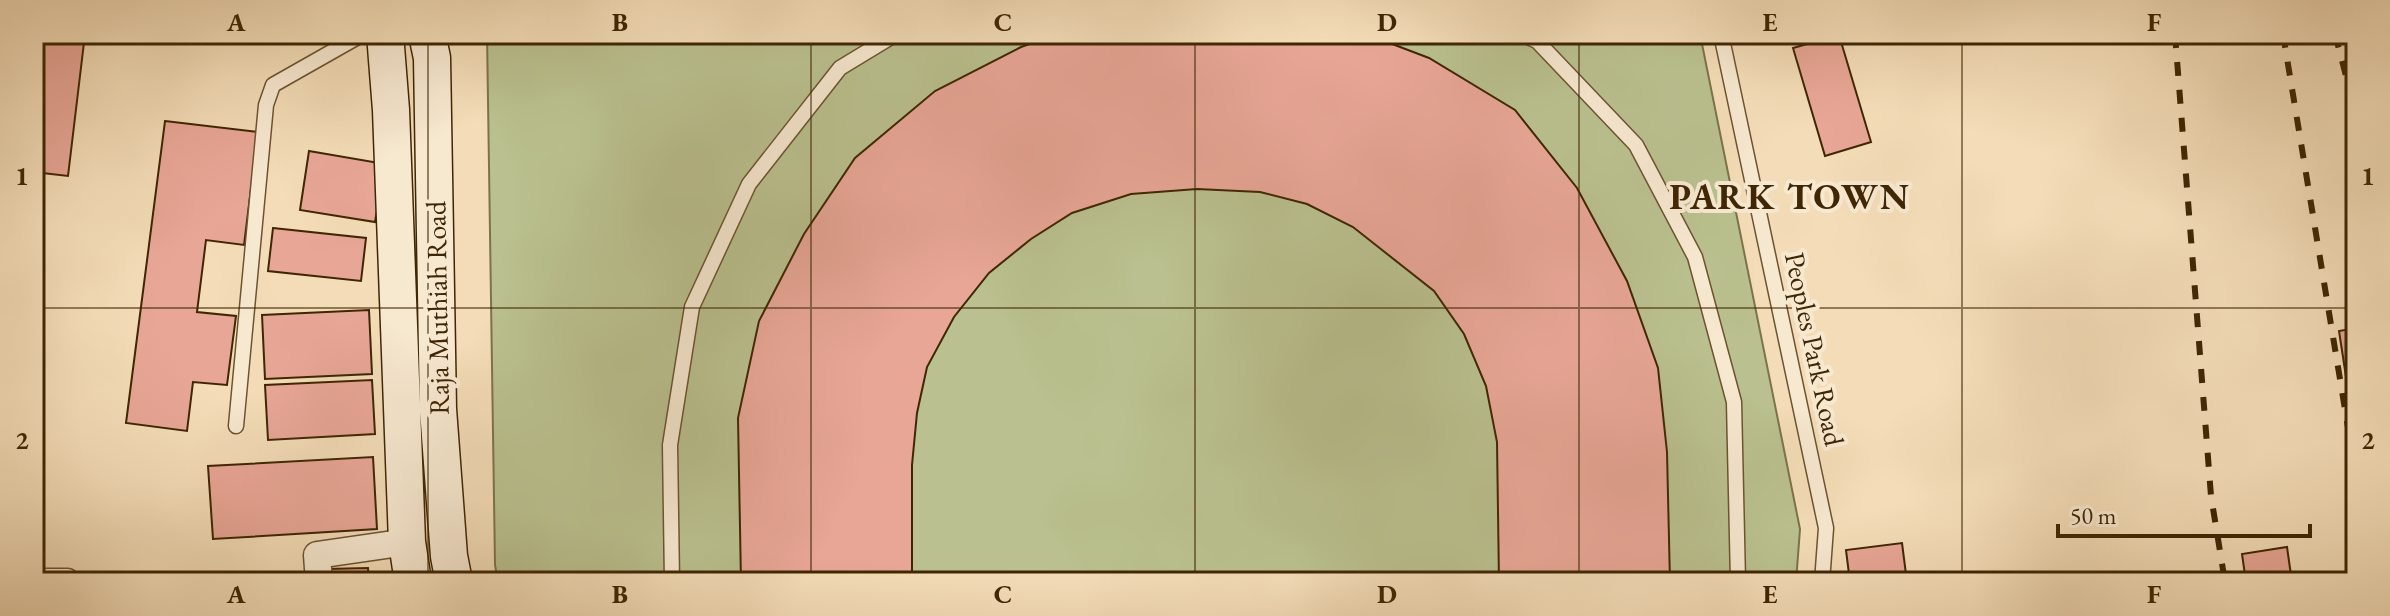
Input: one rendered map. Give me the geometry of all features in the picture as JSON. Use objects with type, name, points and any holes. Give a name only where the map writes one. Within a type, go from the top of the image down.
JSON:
[{"type":"main road","name":"Raja Muthiah Road","points":[[385,34],[391,110],[407,542],[413,582]]},
{"type":"main road","name":"Raja Muthiah Road","points":[[427,34],[432,58],[438,409],[449,556],[454,582]]},
{"type":"street","points":[[319,582],[317,555],[407,542]]},
{"type":"street","points":[[44,582],[67,582]]},
{"type":"lane","points":[[236,426],[266,105],[273,85],[363,34]]},
{"type":"lane","points":[[672,582],[670,445],[692,307],[749,184],[840,68],[896,34]]},
{"type":"lane","points":[[1521,34],[1537,41],[1636,145],[1695,257],[1734,402],[1738,582]]},
{"type":"lane","name":"Peoples Park Road","points":[[1721,34],[1826,528],[1822,582]]},
{"type":"green space","points":[[487,34],[1700,34],[1800,529],[1796,582],[498,582],[495,565]]},
{"type":"building","points":[[34,34],[85,34],[68,176],[34,172]]},
{"type":"building","points":[[1058,34],[1366,34],[1429,58],[1515,110],[1577,188],[1627,281],[1658,368],[1667,452],[1670,582],[1499,582],[1497,442],[1486,386],[1464,334],[1434,291],[1353,227],[1307,204],[1260,192],[1197,189],[1131,194],[1072,213],[1031,239],[989,273],[954,317],[927,367],[917,413],[912,465],[912,582],[741,582],[738,418],[759,321],[804,234],[855,158],[935,91],[1021,47]]},
{"type":"building","points":[[1839,35],[1871,142],[1825,156],[1793,48]]},
{"type":"building","points":[[165,121],[258,132],[244,245],[206,240],[197,312],[236,316],[227,385],[193,382],[187,431],[126,423]]},
{"type":"building","points":[[309,151],[385,164],[375,222],[300,210]]},
{"type":"building","points":[[273,228],[366,238],[361,281],[268,271]]},
{"type":"building","points":[[369,310],[372,374],[265,379],[262,315]]},
{"type":"building","points":[[2356,328],[2356,442],[2339,331]]},
{"type":"building","points":[[372,380],[375,434],[268,440],[265,385]]},
{"type":"building","points":[[373,457],[377,529],[213,539],[208,466]]},
{"type":"building","points":[[1902,543],[1907,582],[1850,582],[1846,550]]},
{"type":"building","points":[[2287,547],[2292,582],[2246,582],[2242,554]]},
{"type":"building","points":[[368,568],[369,582],[327,582],[326,569]]},
{"type":"railway","points":[[2175,34],[2211,496],[2225,582]]},
{"type":"railway","points":[[2283,34],[2356,476]]},
{"type":"railway","points":[[2335,34],[2356,114]]},
{"type":"railway","points":[[2353,34],[2356,50]]},
{"type":"district","name":"PARK TOWN","points":[[1790,196]]}]
